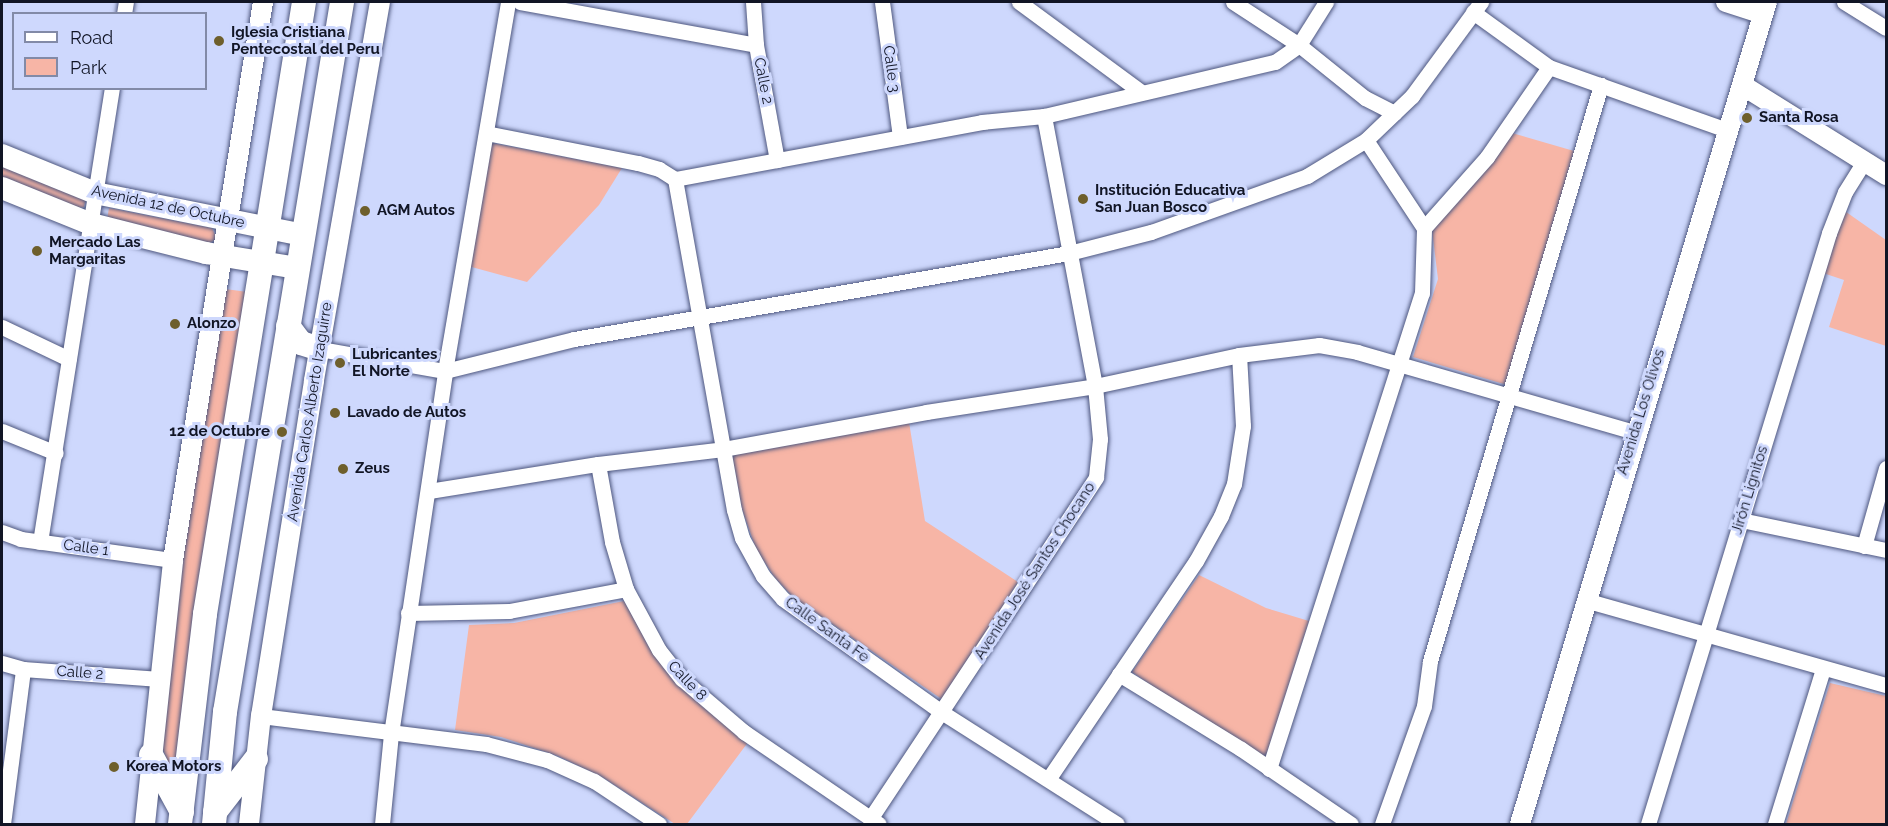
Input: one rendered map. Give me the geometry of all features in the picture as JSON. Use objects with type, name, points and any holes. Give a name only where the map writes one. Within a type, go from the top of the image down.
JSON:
[{"type":"main road","points":[[181,818],[205,614],[304,2]]},
{"type":"main road","points":[[215,818],[225,712],[342,2]]},
{"type":"main road","name":"Avenida 12 de Octubre","points":[[2,155],[95,193],[304,235]]},
{"type":"main road","name":"Avenida 12 de Octubre","points":[[2,188],[91,224],[223,256],[298,268]]},
{"type":"main road","points":[[288,326],[301,343],[320,349]]},
{"type":"main road","points":[[205,614],[220,626],[242,619]]},
{"type":"main road","points":[[151,755],[181,818]]},
{"type":"main road","points":[[215,818],[256,759]]},
{"type":"street","points":[[145,825],[173,560],[263,2]]},
{"type":"street","name":"Avenida Carlos Alberto Izaguirre","points":[[249,825],[261,716],[320,349],[380,2]]},
{"type":"street","points":[[382,825],[391,734],[408,613],[429,491],[445,370],[508,2]]},
{"type":"street","points":[[520,2],[756,45]]},
{"type":"street","name":"Calle 2","points":[[753,2],[756,45],[777,160]]},
{"type":"street","name":"Calle 3","points":[[882,2],[900,137]]},
{"type":"street","points":[[1019,2],[1141,92]]},
{"type":"street","points":[[1233,2],[1299,45],[1365,98],[1394,113]]},
{"type":"street","points":[[486,134],[638,163],[659,169],[675,179],[982,122],[1044,117],[1141,92],[1275,62],[1299,45],[1326,2]]},
{"type":"street","points":[[1726,2],[1765,8]]},
{"type":"street","points":[[1844,2],[1886,27]]},
{"type":"street","points":[[320,349],[445,370],[574,339],[1069,253],[1151,232],[1307,176],[1366,140],[1394,113],[1434,68],[1477,7],[1549,66],[1727,130]]},
{"type":"street","name":"Avenida Los Olivos","points":[[1520,825],[1635,432],[1765,8]]},
{"type":"street","points":[[1424,228],[1487,157],[1549,66]]},
{"type":"street","points":[[1742,85],[1887,175]]},
{"type":"street","points":[[1382,825],[1424,706],[1430,661],[1511,396],[1601,86]]},
{"type":"street","points":[[40,542],[56,453],[112,90]]},
{"type":"street","name":"Avenida José Santos Chocano","points":[[875,822],[1096,477],[1100,439],[1095,386],[1044,117]]},
{"type":"street","points":[[1269,769],[1422,293],[1424,228],[1366,140]]},
{"type":"street","name":"Jirón Lignitos","points":[[1648,825],[1829,233],[1845,192],[1864,161]]},
{"type":"street","name":"Calle Santa Fe","points":[[675,179],[737,520],[763,576],[783,599],[943,713],[1049,778],[1117,825]]},
{"type":"street","points":[[2,327],[69,359]]},
{"type":"street","points":[[429,491],[597,464],[723,449],[926,412],[1095,386],[1239,356],[1319,345],[1398,363],[1635,432]]},
{"type":"street","points":[[1049,778],[1196,561],[1234,484],[1243,426],[1239,356]]},
{"type":"street","points":[[2,431],[56,453]]},
{"type":"street","name":"Calle 8","points":[[597,464],[612,542],[626,589],[659,650],[682,679],[744,732],[875,822]]},
{"type":"street","points":[[1864,546],[1887,468]]},
{"type":"street","points":[[1741,520],[1887,550]]},
{"type":"street","name":"Calle 1","points":[[2,532],[40,542],[173,560]]},
{"type":"street","points":[[408,613],[509,611],[626,589]]},
{"type":"street","points":[[1585,600],[1708,632],[1823,669],[1887,685]]},
{"type":"street","name":"Calle 2","points":[[2,663],[23,669],[160,679]]},
{"type":"street","points":[[3,825],[3,802],[23,669]]},
{"type":"street","points":[[1775,825],[1823,669]]},
{"type":"street","points":[[1119,674],[1269,769],[1352,825]]},
{"type":"street","points":[[261,716],[391,734],[486,744],[547,760],[594,782],[659,825]]},
{"type":"green space","points":[[1512,133],[1574,151],[1507,385],[1413,357],[1438,279],[1432,230],[1482,175]]},
{"type":"green space","points":[[492,143],[622,168],[599,205],[527,282],[468,266]]},
{"type":"green space","points":[[2,163],[86,198],[84,207],[77,208],[2,178]]},
{"type":"green space","points":[[1839,207],[1886,240],[1886,346],[1829,327],[1844,280],[1817,271]]},
{"type":"green space","points":[[109,208],[212,228],[217,239],[209,243],[107,220]]},
{"type":"green space","points":[[225,289],[248,292],[175,779],[161,745],[180,562]]},
{"type":"green space","points":[[909,422],[925,521],[1018,582],[943,700],[793,597],[775,578],[756,549],[742,509],[732,454]]},
{"type":"green space","points":[[1199,575],[1266,608],[1309,621],[1265,759],[1237,745],[1132,672]]},
{"type":"green space","points":[[624,601],[658,660],[749,741],[687,824],[675,824],[602,777],[558,756],[501,737],[455,730],[469,625],[514,623]]},
{"type":"green space","points":[[1830,683],[1886,696],[1886,824],[1786,824]]},
{"type":"place","name":"Iglesia Cristiana Pentecostal del Peru","points":[[219,41]]},
{"type":"place","name":"Santa Rosa","points":[[1747,118]]},
{"type":"place","name":"Institución Educativa San Juan Bosco","points":[[1083,199]]},
{"type":"place","name":"AGM Autos","points":[[365,211]]},
{"type":"place","name":"Mercado Las Margaritas","points":[[37,251]]},
{"type":"place","name":"Alonzo","points":[[175,324]]},
{"type":"place","name":"Lubricantes El Norte","points":[[340,363]]},
{"type":"place","name":"Lavado de Autos","points":[[335,413]]},
{"type":"place","name":"12 de Octubre","points":[[282,432]]},
{"type":"place","name":"Zeus","points":[[343,469]]},
{"type":"place","name":"Korea Motors","points":[[114,767]]}]
